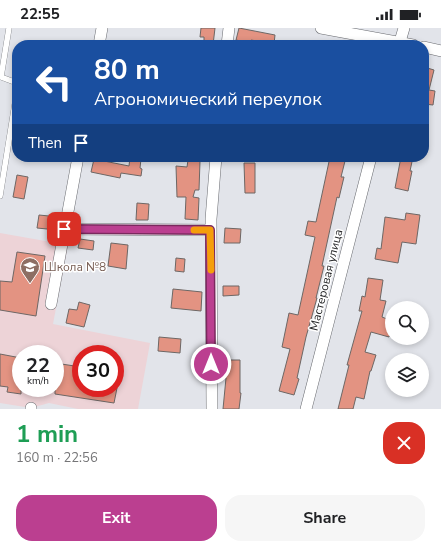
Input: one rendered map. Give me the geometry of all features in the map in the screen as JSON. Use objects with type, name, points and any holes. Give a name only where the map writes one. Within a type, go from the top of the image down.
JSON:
[{"type":"street","points":[[100,40],[102,28]]},
{"type":"street","points":[[228,40],[229,28]]},
{"type":"street","points":[[321,28],[380,40]]},
{"type":"street","points":[[401,40],[404,28]]},
{"type":"street","points":[[429,48],[441,51]]},
{"type":"street","points":[[50,304],[77,162]]},
{"type":"street","points":[[212,409],[210,230],[216,162]]},
{"type":"street","name":"Мастеровая улица","points":[[306,409],[370,162]]},
{"type":"street","points":[[64,229],[210,230]]},
{"type":"lane","points":[[9,28],[1,77],[12,82]]},
{"type":"lane","points":[[0,196],[12,122]]},
{"type":"shaded area","name":"Школа №8","points":[[0,233],[68,245],[53,324],[150,343],[138,409],[78,409],[49,403],[31,408],[0,403]]},
{"type":"building","points":[[201,28],[215,28],[214,40],[204,40],[204,37],[200,37]]},
{"type":"building","points":[[239,28],[275,35],[274,40],[236,40]]},
{"type":"building","points":[[429,68],[434,70],[429,90]]},
{"type":"building","points":[[429,90],[435,91],[433,105],[429,105]]},
{"type":"building","points":[[93,162],[109,162],[129,166],[129,162],[141,162],[141,176],[121,173],[120,178],[91,172]]},
{"type":"building","points":[[188,162],[200,162],[199,190],[195,190],[193,197],[199,198],[198,220],[185,219],[186,197],[177,197],[176,166],[187,167]]},
{"type":"building","points":[[329,162],[345,162],[341,177],[344,177],[339,198],[337,197],[322,266],[324,266],[306,337],[297,378],[299,379],[294,395],[279,391],[290,349],[282,347],[289,313],[298,315],[315,237],[305,235],[308,221],[316,222]]},
{"type":"building","points":[[400,162],[412,162],[410,171],[412,171],[408,191],[395,188]]},
{"type":"building","points":[[244,163],[255,163],[255,193],[245,193]]},
{"type":"building","points":[[17,175],[28,177],[24,199],[13,197]]},
{"type":"building","points":[[137,203],[149,204],[148,220],[136,220]]},
{"type":"building","points":[[406,213],[420,215],[416,244],[402,242],[398,263],[375,259],[377,248],[381,249],[385,217],[405,220]]},
{"type":"building","points":[[39,215],[59,217],[57,230],[37,228]]},
{"type":"building","points":[[225,228],[241,229],[240,243],[224,243]]},
{"type":"building","points":[[80,239],[94,241],[93,250],[78,248]]},
{"type":"building","points":[[111,243],[128,245],[126,269],[108,266]]},
{"type":"building","points":[[17,252],[45,256],[36,316],[0,310],[0,281],[12,282]]},
{"type":"building","points":[[176,258],[185,259],[184,272],[175,271]]},
{"type":"building","points":[[368,278],[383,280],[380,300],[386,301],[382,317],[385,318],[385,336],[371,332],[365,352],[376,355],[370,371],[364,399],[356,397],[353,409],[338,409],[349,365],[347,365],[362,311],[359,311],[362,296],[365,297]]},
{"type":"building","points":[[223,286],[239,286],[239,295],[223,296]]},
{"type":"building","points":[[173,289],[202,292],[201,311],[171,308]]},
{"type":"building","points":[[79,302],[90,305],[84,327],[66,323],[69,309],[77,310]]},
{"type":"building","points":[[159,337],[181,339],[180,353],[158,351]]},
{"type":"building","points":[[0,354],[12,356],[12,393],[7,392],[8,387],[0,386]]},
{"type":"building","points":[[224,360],[240,360],[241,393],[239,409],[223,409],[226,378],[224,378]]},
{"type":"building","points":[[64,364],[72,366],[72,397],[64,395]]},
{"type":"building","points":[[75,397],[115,397],[114,403]]},
{"type":"slow traffic","points":[[194,230],[210,230],[211,270]]},
{"type":"place","name":"Школа №8","points":[[30,284]]},
{"type":"route","points":[[64,229],[210,230],[211,364]]}]
